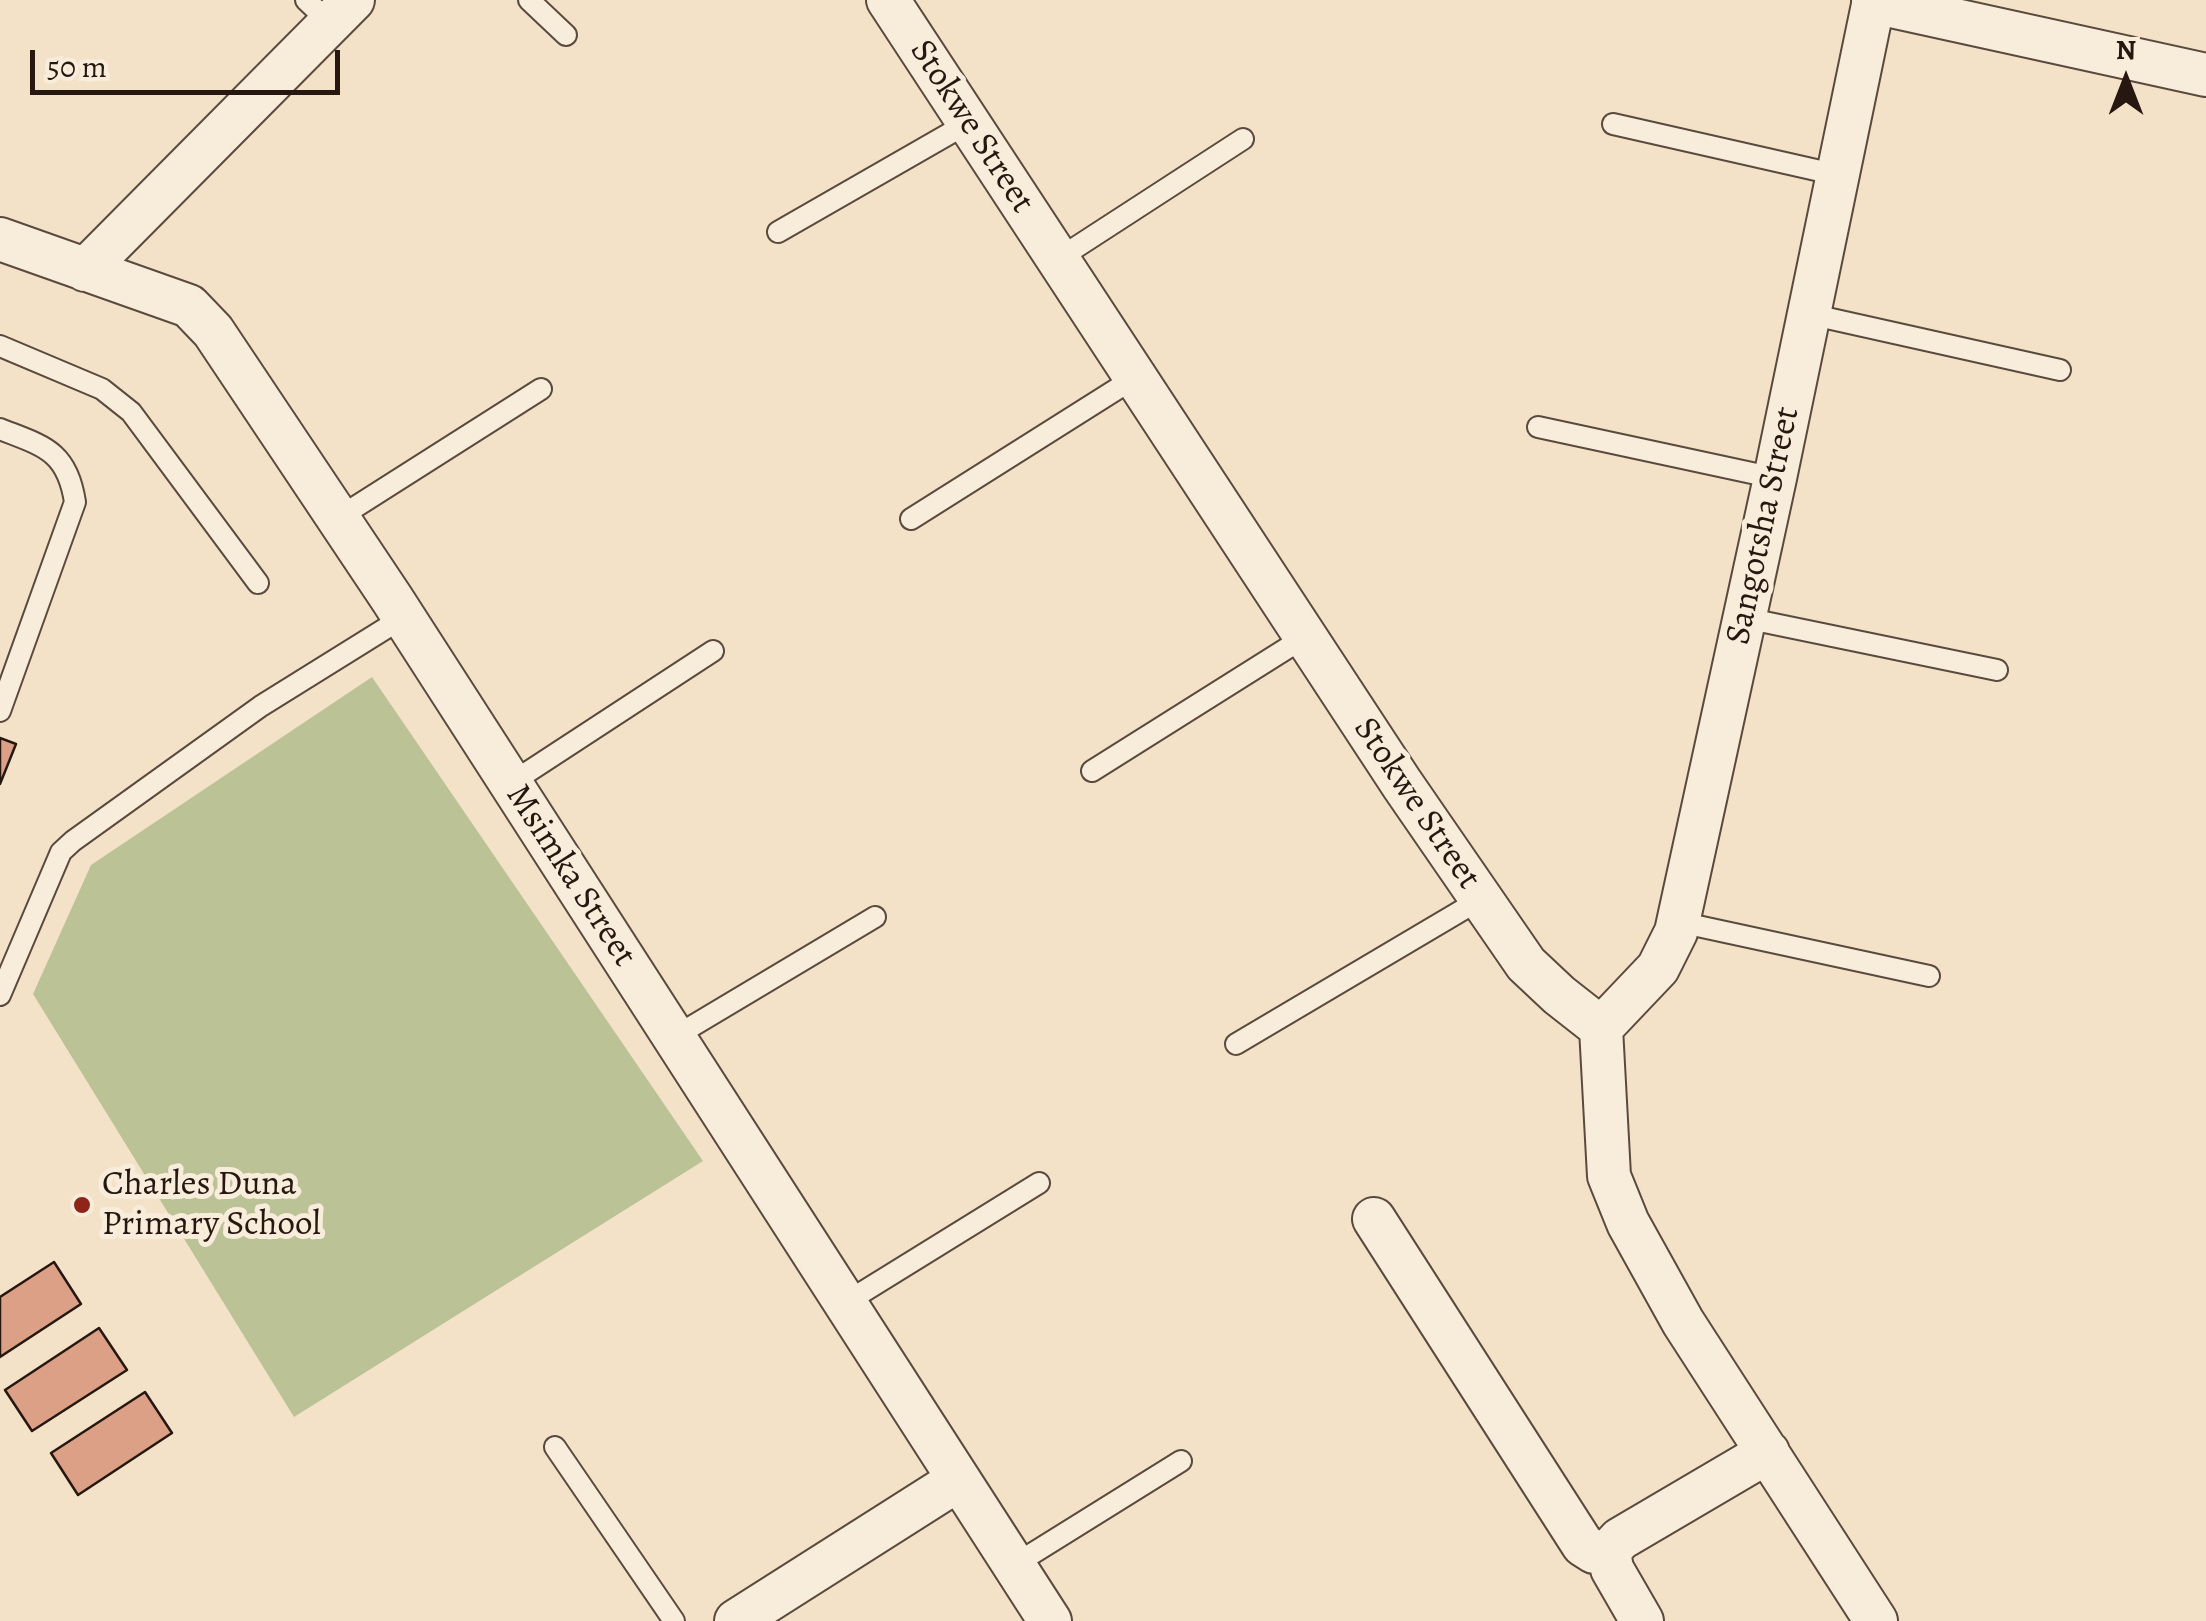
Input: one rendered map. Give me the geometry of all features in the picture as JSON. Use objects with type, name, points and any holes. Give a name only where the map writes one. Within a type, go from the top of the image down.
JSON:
[{"type":"street","name":"Stokwe Street","points":[[888,0],[1305,637],[1526,964],[1602,1028]]},
{"type":"street","points":[[1874,1],[2206,75]]},
{"type":"street","name":"Sangotsha Street","points":[[1602,1028],[1658,968],[1679,922],[1874,1]]},
{"type":"street","points":[[85,270],[329,8]]},
{"type":"street","name":"Msimka Street","points":[[0,239],[189,306],[213,331],[404,617],[1050,1621]]},
{"type":"street","points":[[1602,1028],[1609,1176],[1628,1223],[1683,1322],[1876,1621]]},
{"type":"street","points":[[1374,1220],[1582,1545],[1594,1552],[1610,1551]]},
{"type":"street","points":[[1642,1621],[1612,1570],[1610,1551],[1620,1539],[1768,1452]]},
{"type":"street","points":[[736,1621],[958,1480]]},
{"type":"lane","points":[[529,0],[566,35]]},
{"type":"lane","points":[[778,232],[968,123]]},
{"type":"lane","points":[[1614,124],[1838,175]]},
{"type":"lane","points":[[1058,259],[1243,138]]},
{"type":"lane","points":[[1808,314],[2060,370]]},
{"type":"lane","points":[[0,346],[102,389],[131,412],[258,583]]},
{"type":"lane","points":[[911,519],[1136,377]]},
{"type":"lane","points":[[338,518],[541,389]]},
{"type":"lane","points":[[1538,427],[1776,478]]},
{"type":"lane","points":[[0,428],[33,442],[66,466],[74,502],[0,711]]},
{"type":"lane","points":[[0,995],[62,852],[73,840],[260,706],[404,617]]},
{"type":"lane","points":[[1745,618],[1998,670]]},
{"type":"lane","points":[[1092,771],[1305,637]]},
{"type":"lane","points":[[511,783],[713,651]]},
{"type":"lane","points":[[1236,1044],[1481,899]]},
{"type":"lane","points":[[674,1037],[875,917]]},
{"type":"lane","points":[[1679,922],[1929,976]]},
{"type":"lane","points":[[845,1303],[1039,1183]]},
{"type":"lane","points":[[555,1446],[674,1621]]},
{"type":"lane","points":[[1014,1565],[1181,1461]]},
{"type":"green space","points":[[372,677],[703,1161],[294,1417],[33,994],[91,865]]},
{"type":"building","points":[[0,738],[16,744],[0,784]]},
{"type":"building","points":[[54,1262],[81,1304],[0,1357],[0,1297]]},
{"type":"building","points":[[99,1328],[127,1370],[32,1431],[5,1390]]},
{"type":"building","points":[[145,1392],[172,1433],[78,1495],[51,1453]]},
{"type":"place","name":"Charles Duna Primary School","points":[[82,1205]]}]
